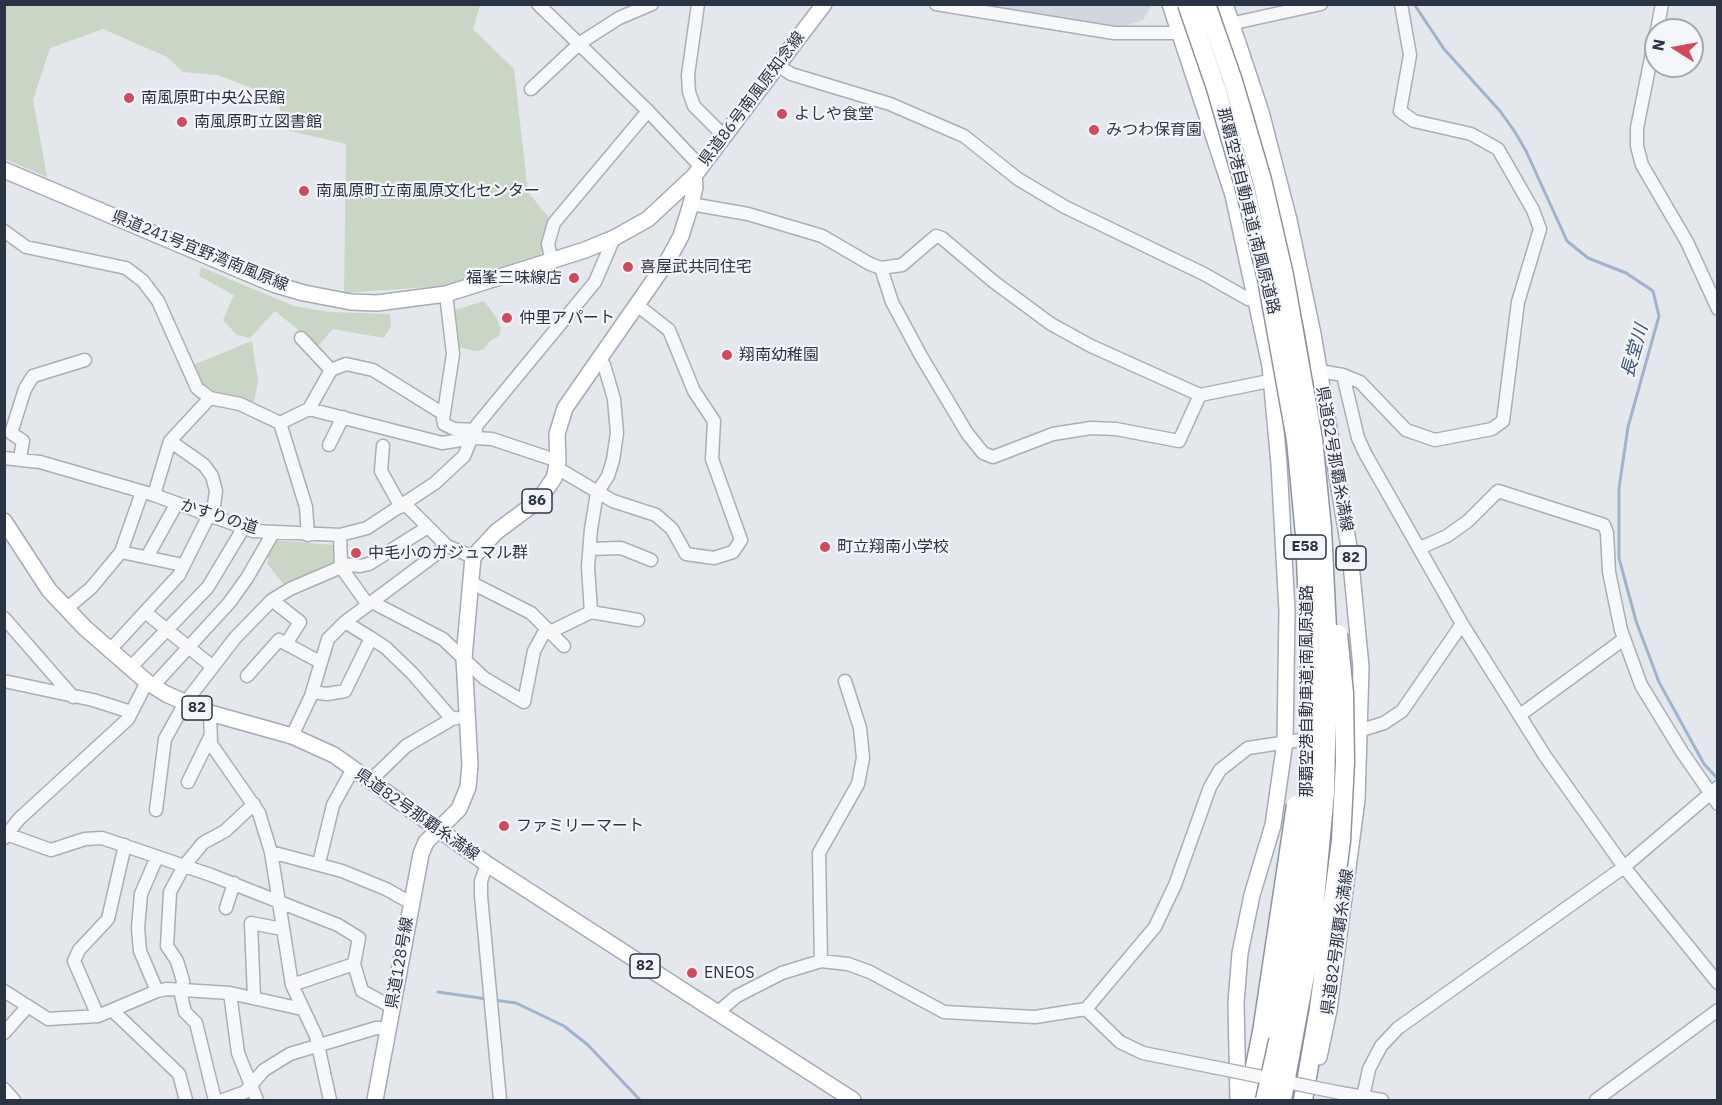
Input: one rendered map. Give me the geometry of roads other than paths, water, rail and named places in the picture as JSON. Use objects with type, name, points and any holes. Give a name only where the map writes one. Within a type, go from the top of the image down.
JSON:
[{"type":"highway","name":"那覇空港自動車道;南風原道路","points":[[1187,4],[1226,120],[1267,279],[1296,440],[1305,535],[1310,655],[1309,793],[1294,940],[1279,1037],[1265,1101]]},
{"type":"highway","name":"那覇空港自動車道;南風原道路","points":[[1206,4],[1233,81],[1262,180],[1284,275],[1311,428],[1322,529],[1328,650],[1325,792],[1311,942],[1282,1101]]},
{"type":"highway","points":[[1305,1101],[1341,841],[1345,762],[1344,693],[1338,634],[1322,529]]},
{"type":"highway","points":[[1248,1101],[1262,1032],[1295,819],[1299,761],[1305,535]]},
{"type":"main road","name":"県道86号南風原知念線","points":[[473,557],[495,532],[538,500],[554,478],[558,464],[559,422],[565,408],[668,260],[681,236],[691,204],[697,171],[824,4]]},
{"type":"main road","points":[[1170,4],[1233,195],[1257,301],[1271,379],[1280,464],[1287,611],[1285,742],[1273,825],[1252,896],[1240,953],[1236,1003],[1238,1101]]},
{"type":"main road","name":"県道82号那覇糸満線","points":[[1226,4],[1251,79],[1289,220],[1319,371],[1350,553],[1361,667],[1361,732],[1357,800],[1329,1010],[1305,1101]]},
{"type":"main road","name":"県道241号宜野湾南風原線","points":[[4,170],[284,287],[360,302],[405,300],[446,294],[552,262],[614,238],[648,219],[697,171]]},
{"type":"main road","name":"県道82号那覇糸満線","points":[[4,521],[28,561],[66,609],[110,651],[150,684],[185,703],[210,713],[292,736],[334,756],[487,864],[853,1101]]},
{"type":"main road","points":[[438,830],[459,809],[468,787],[470,765],[459,718],[473,557]]},
{"type":"main road","name":"県道128号線","points":[[375,1101],[421,854],[426,842],[438,830]]},
{"type":"street","points":[[538,4],[648,111],[697,171]]},
{"type":"street","points":[[531,89],[580,43],[619,18],[652,4]]},
{"type":"street","points":[[698,4],[688,75],[689,92],[693,106],[725,137]]},
{"type":"street","points":[[936,4],[1114,33],[1181,34],[1321,4]]},
{"type":"street","points":[[691,204],[748,214],[822,236],[881,268],[902,265],[936,236],[942,238],[1045,320],[1091,346],[1200,395],[1319,371],[1343,375],[1360,381],[1406,430],[1435,440],[1492,429],[1503,421],[1518,302],[1540,229],[1533,210],[1498,149],[1471,134],[1414,120],[1400,111],[1410,55],[1401,4]]},
{"type":"street","points":[[777,65],[791,74],[890,104],[964,136],[1018,179],[1065,207],[1204,274],[1248,299],[1257,301]]},
{"type":"street","points":[[1647,78],[1637,128],[1637,146],[1642,165],[1687,242],[1718,309]]},
{"type":"street","points":[[552,262],[548,244],[554,224],[648,111]]},
{"type":"street","points":[[4,231],[26,247],[126,268],[143,281],[158,301],[197,388],[210,398],[240,404],[280,423],[306,507],[308,535]]},
{"type":"street","name":"かすりの道","points":[[4,458],[20,458],[148,494],[243,527],[273,533],[340,535],[367,528],[403,506],[464,456],[475,434],[510,384],[595,282],[614,238]]},
{"type":"street","points":[[881,268],[892,302],[921,356],[967,433],[983,453],[993,457],[1053,434],[1091,428],[1116,429],[1179,441],[1200,395]]},
{"type":"street","points":[[446,294],[453,354],[442,413],[444,424],[558,464],[597,493],[613,501],[656,515],[672,529],[686,554],[714,558],[733,552],[741,540],[712,459],[714,422],[694,391],[669,330],[637,305]]},
{"type":"street","points":[[301,338],[331,370]]},
{"type":"street","points":[[20,458],[23,441],[11,433],[25,389],[33,376],[85,360]]},
{"type":"street","points":[[591,612],[590,549],[597,493],[608,476],[617,433],[614,399],[604,365],[599,361]]},
{"type":"street","points":[[280,423],[309,409],[331,370],[346,364],[367,368],[442,413]]},
{"type":"street","points":[[1343,375],[1358,438],[1366,455],[1462,624],[1545,756],[1623,867],[1718,983]]},
{"type":"street","points":[[66,609],[91,588],[122,552],[171,441],[210,398]]},
{"type":"street","points":[[309,409],[442,443],[475,434]]},
{"type":"street","points":[[329,445],[343,417]]},
{"type":"street","points":[[110,651],[179,575],[210,515],[216,491],[212,476],[204,465],[171,441]]},
{"type":"street","points":[[383,446],[381,471],[403,506],[447,546],[473,557]]},
{"type":"street","points":[[1420,548],[1447,536],[1468,521],[1498,491],[1604,525],[1607,533],[1609,572],[1624,639],[1641,686],[1714,790],[1718,804]]},
{"type":"street","points":[[147,557],[177,503]]},
{"type":"street","points":[[130,668],[208,587],[243,527]]},
{"type":"street","points":[[156,810],[165,739],[185,703],[213,667],[272,600],[290,588],[341,565],[369,564],[428,527]]},
{"type":"street","points":[[273,533],[235,595],[189,648],[150,684],[128,719],[20,819],[7,837],[51,850],[85,839],[102,838],[211,875],[339,925],[359,938],[354,964],[362,991],[392,1007]]},
{"type":"street","points":[[340,535],[341,565],[370,604],[443,639],[484,678],[524,702],[534,651],[548,630],[591,612],[638,620]]},
{"type":"street","points":[[292,736],[312,692],[328,639],[345,622],[447,546]]},
{"type":"street","points":[[590,549],[621,548],[651,560]]},
{"type":"street","points":[[122,552],[183,565]]},
{"type":"street","points":[[470,582],[531,613],[564,646]]},
{"type":"street","points":[[272,600],[300,621],[286,644]]},
{"type":"street","points":[[145,612],[213,667]]},
{"type":"street","points":[[4,618],[73,697]]},
{"type":"street","points":[[345,622],[386,648],[459,718],[406,746],[370,781]]},
{"type":"street","points":[[718,1012],[737,996],[782,974],[821,961],[848,964],[870,972],[944,1012],[1035,1017],[1086,1009],[1155,927],[1175,885],[1210,787],[1220,770],[1248,748],[1361,732],[1384,723],[1402,711],[1462,624]]},
{"type":"street","points":[[312,692],[327,694],[345,691],[371,638]]},
{"type":"street","points":[[1520,715],[1624,639]]},
{"type":"street","points":[[247,676],[279,640],[320,662]]},
{"type":"street","points":[[4,681],[131,712]]},
{"type":"street","points":[[821,961],[819,854],[858,784],[863,758],[860,728],[845,681]]},
{"type":"street","points":[[210,713],[211,744],[254,804],[271,852],[292,985],[319,1044],[330,1101]]},
{"type":"street","points":[[188,782],[210,737]]},
{"type":"street","points":[[319,863],[333,805],[353,769]]},
{"type":"street","points":[[1363,1097],[1369,1069],[1381,1046],[1398,1028],[1623,867],[1714,790]]},
{"type":"street","points":[[215,1101],[196,1023],[185,1012],[186,990],[177,961],[167,946],[170,892],[184,866],[203,843],[225,831],[254,804]]},
{"type":"street","points":[[98,1016],[74,961],[79,950],[108,918],[125,845]]},
{"type":"street","points":[[271,852],[319,863],[377,885],[411,903]]},
{"type":"street","points":[[157,857],[141,894],[138,928],[140,951],[157,990]]},
{"type":"street","points":[[487,864],[481,881],[481,896],[500,1101]]},
{"type":"street","points":[[226,908],[234,884]]},
{"type":"street","points":[[254,997],[251,923],[282,929]]},
{"type":"street","points":[[292,985],[354,964]]},
{"type":"street","points":[[4,991],[48,1019],[98,1016],[157,990],[230,993],[254,997],[285,1008],[302,1009]]},
{"type":"street","points":[[230,993],[238,1053],[257,1101]]},
{"type":"street","points":[[4,1034],[28,1006]]},
{"type":"street","points":[[1086,1009],[1120,1042],[1143,1053],[1382,1101]]},
{"type":"street","points":[[112,1010],[179,1074],[186,1101]]},
{"type":"street","points":[[1596,1101],[1718,1010]]},
{"type":"street","points":[[223,1101],[245,1092],[276,1061],[319,1044],[376,1028],[388,1028]]},
{"type":"street","points":[[4,1089],[14,1101]]},
{"type":"waterway","name":"長堂川","points":[[1414,4],[1444,49],[1500,111],[1515,132],[1567,241],[1588,258],[1626,273],[1653,291],[1659,316],[1628,427],[1619,488],[1619,558],[1636,621],[1659,682],[1704,764],[1718,779]]},
{"type":"waterway","points":[[438,992],[487,999]]},
{"type":"waterway","points":[[494,1000],[516,1003],[564,1026],[588,1045],[640,1100]]},
{"type":"place","name":"南風原町中央公民館","points":[[129,98]]},
{"type":"place","name":"よしや食堂","points":[[782,114]]},
{"type":"place","name":"南風原町立図書館","points":[[182,122]]},
{"type":"place","name":"みつわ保育園","points":[[1094,130]]},
{"type":"place","name":"南風原町立南風原文化センター","points":[[304,191]]},
{"type":"place","name":"喜屋武共同住宅","points":[[628,267]]},
{"type":"place","name":"福峯三味線店","points":[[574,278]]},
{"type":"place","name":"仲里アパート","points":[[507,318]]},
{"type":"place","name":"翔南幼稚園","points":[[727,355]]},
{"type":"place","name":"町立翔南小学校","points":[[825,547]]},
{"type":"place","name":"中毛小のガジュマル群","points":[[356,553]]},
{"type":"place","name":"ファミリーマート","points":[[504,826]]},
{"type":"place","name":"ENEOS","points":[[692,973]]}]
